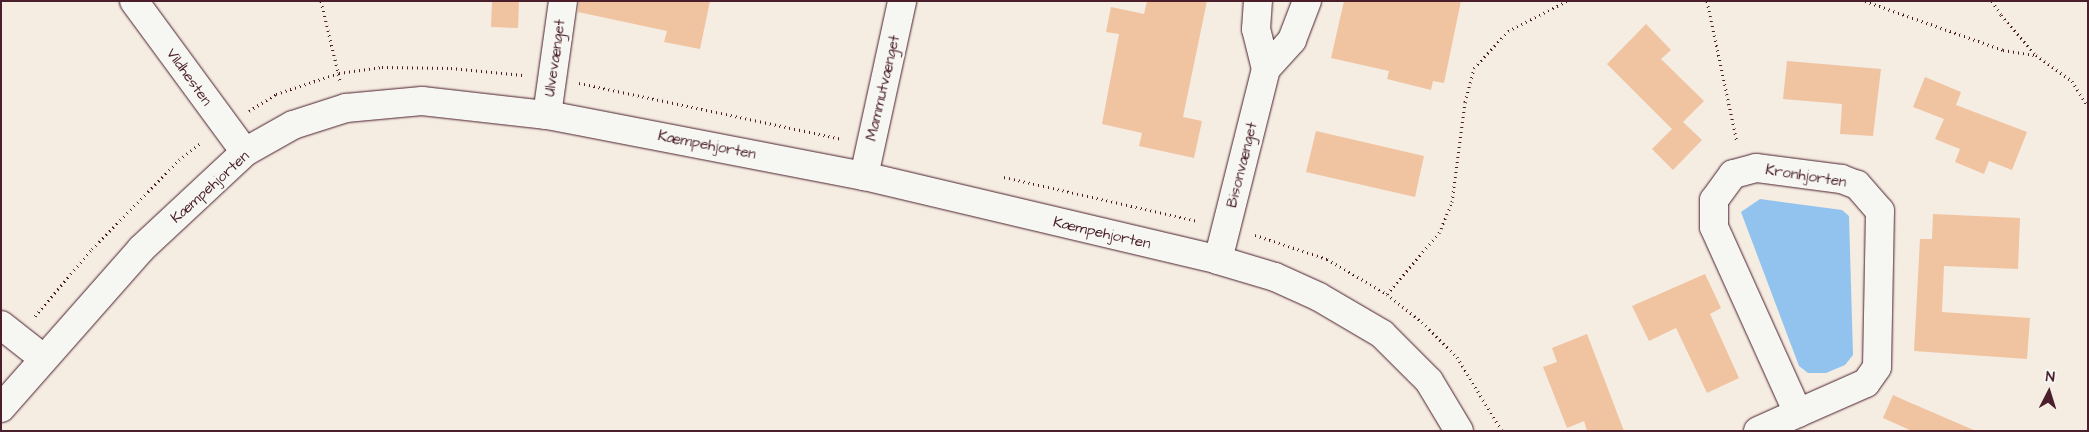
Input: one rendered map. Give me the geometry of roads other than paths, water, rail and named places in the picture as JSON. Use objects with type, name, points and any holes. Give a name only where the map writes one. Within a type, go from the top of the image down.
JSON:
[{"type":"street","name":"Vildhesten","points":[[134,1],[245,152]]},
{"type":"street","name":"Ulvevænget","points":[[547,115],[563,1]]},
{"type":"street","name":"Mammutvænget","points":[[864,176],[902,1]]},
{"type":"street","name":"Bisonvænget","points":[[1258,1],[1256,29],[1266,69]]},
{"type":"street","name":"Bisonvænget","points":[[1218,260],[1266,69],[1292,40],[1307,1]]},
{"type":"street","name":"Kæmpehjorten","points":[[1,408],[43,358],[141,249],[245,152],[293,125],[346,108],[422,101],[547,115],[864,176],[1218,260],[1275,277],[1319,297],[1382,334],[1430,381],[1459,431]]},
{"type":"street","name":"Kronhjorten","points":[[1758,431],[1866,383],[1877,366],[1880,211],[1858,185],[1841,179],[1756,168],[1733,174],[1714,200],[1714,227],[1798,413]]},
{"type":"street","points":[[9,331],[43,358]]},
{"type":"water","points":[[1760,199],[1842,210],[1849,216],[1853,355],[1845,365],[1826,373],[1808,373],[1799,366],[1741,212]]}]
